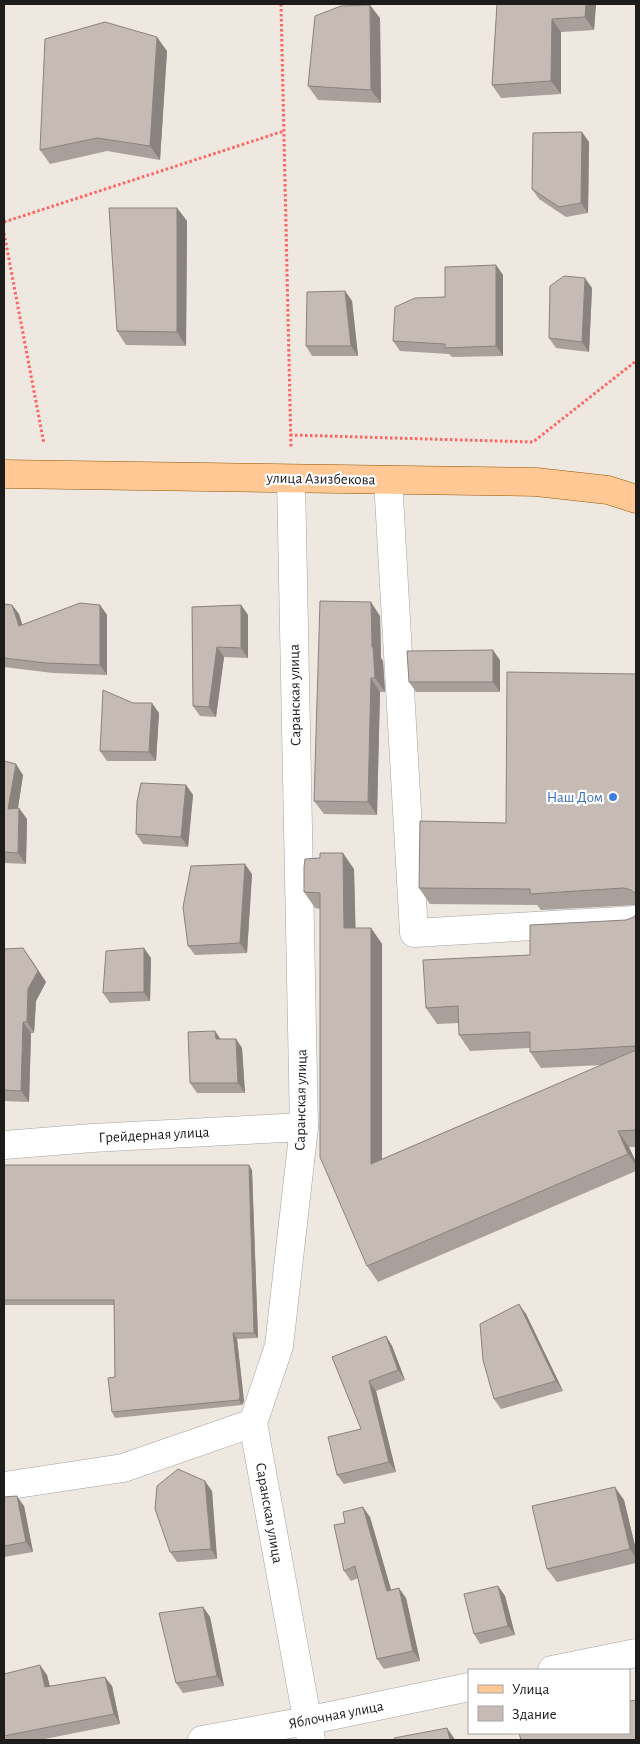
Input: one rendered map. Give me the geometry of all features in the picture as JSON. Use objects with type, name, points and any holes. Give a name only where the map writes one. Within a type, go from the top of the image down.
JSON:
[{"type":"main road","name":"улица Азизбекова","points":[[4,474],[536,482],[608,490],[636,499]]},
{"type":"street","name":"Саранская улица","points":[[291,479],[304,1127],[279,1346],[253,1423],[308,1731]]},
{"type":"street","points":[[388,480],[414,934],[636,920]]},
{"type":"street","name":"Грейдерная улица","points":[[4,1145],[304,1127]]},
{"type":"street","points":[[4,1486],[123,1468],[253,1423]]},
{"type":"street","points":[[557,1669],[636,1653]]},
{"type":"street","name":"Яблочная улица","points":[[202,1740],[308,1731],[468,1688]]},
{"type":"path","points":[[281,4],[291,479]]},
{"type":"path","points":[[4,222],[284,131]]},
{"type":"path","points":[[4,233],[50,475]]},
{"type":"path","points":[[290,435],[533,442],[636,361]]},
{"type":"building","points":[[497,4],[586,4],[585,17],[552,19],[551,81],[492,85]]},
{"type":"building","points":[[370,5],[371,90],[308,86],[315,16],[341,6]]},
{"type":"building","points":[[105,22],[157,37],[150,146],[97,138],[40,150],[45,39]]},
{"type":"building","points":[[582,132],[581,203],[559,207],[532,189],[533,133]]},
{"type":"building","points":[[109,208],[177,208],[177,332],[117,331]]},
{"type":"building","points":[[496,265],[496,346],[445,348],[445,344],[393,341],[395,307],[415,298],[445,297],[445,267]]},
{"type":"building","points":[[564,276],[585,278],[582,342],[549,338],[550,286]]},
{"type":"building","points":[[345,291],[351,346],[306,346],[307,292]]},
{"type":"building","points":[[320,601],[371,602],[375,678],[371,678],[368,802],[314,801]]},
{"type":"building","points":[[80,603],[100,605],[100,665],[46,663],[4,658],[4,604],[12,605],[19,626]]},
{"type":"building","points":[[241,605],[241,648],[217,647],[209,707],[193,706],[192,607]]},
{"type":"building","points":[[493,650],[493,682],[409,682],[407,651]]},
{"type":"building","points":[[507,672],[636,674],[636,894],[624,888],[530,894],[530,889],[419,888],[420,821],[506,823]]},
{"type":"building","points":[[103,690],[133,703],[152,703],[149,752],[100,751]]},
{"type":"building","points":[[4,761],[16,764],[8,809],[19,808],[18,853],[4,852]]},
{"type":"building","points":[[141,783],[186,785],[181,837],[136,834],[137,802]]},
{"type":"building","points":[[320,853],[343,853],[344,928],[371,928],[371,1164],[636,1050],[636,1130],[618,1131],[628,1154],[367,1266],[320,1157],[320,893],[304,892],[304,867],[305,859],[320,858]]},
{"type":"building","points":[[245,864],[240,943],[188,946],[183,907],[191,866]]},
{"type":"building","points":[[636,914],[636,1046],[530,1052],[530,1032],[459,1035],[458,1006],[426,1008],[423,960],[530,955],[530,925],[626,920],[634,917]]},
{"type":"building","points":[[23,948],[38,971],[28,989],[27,1022],[23,1022],[21,1091],[4,1090],[4,949]]},
{"type":"building","points":[[144,948],[144,992],[103,993],[106,951]]},
{"type":"building","points":[[215,1031],[216,1039],[236,1039],[238,1083],[190,1083],[188,1032]]},
{"type":"building","points":[[4,1165],[249,1165],[254,1333],[233,1333],[239,1400],[112,1412],[108,1378],[115,1377],[114,1300],[4,1300]]},
{"type":"building","points":[[519,1304],[556,1381],[494,1399],[483,1360],[480,1324]]},
{"type":"building","points":[[386,1336],[398,1370],[369,1381],[389,1462],[337,1475],[328,1437],[361,1429],[332,1357]]},
{"type":"building","points":[[178,1469],[205,1481],[211,1549],[170,1552],[155,1509],[157,1486]]},
{"type":"building","points":[[615,1487],[630,1549],[547,1569],[532,1506]]},
{"type":"building","points":[[17,1496],[26,1542],[4,1546],[4,1497]]},
{"type":"building","points":[[363,1507],[387,1591],[399,1588],[413,1651],[377,1659],[355,1566],[344,1571],[334,1525],[345,1523],[343,1512]]},
{"type":"building","points":[[498,1586],[508,1626],[474,1634],[464,1594]]},
{"type":"building","points":[[203,1607],[217,1676],[176,1683],[159,1613]]},
{"type":"building","points":[[40,1665],[45,1687],[105,1677],[114,1714],[4,1736],[4,1674]]},
{"type":"building","points":[[636,1700],[636,1740],[521,1740],[519,1734],[630,1734],[630,1701]]},
{"type":"building","points":[[447,1728],[450,1740],[395,1740],[394,1738]]},
{"type":"place","name":"Наш Дом","points":[[613,797]]}]
